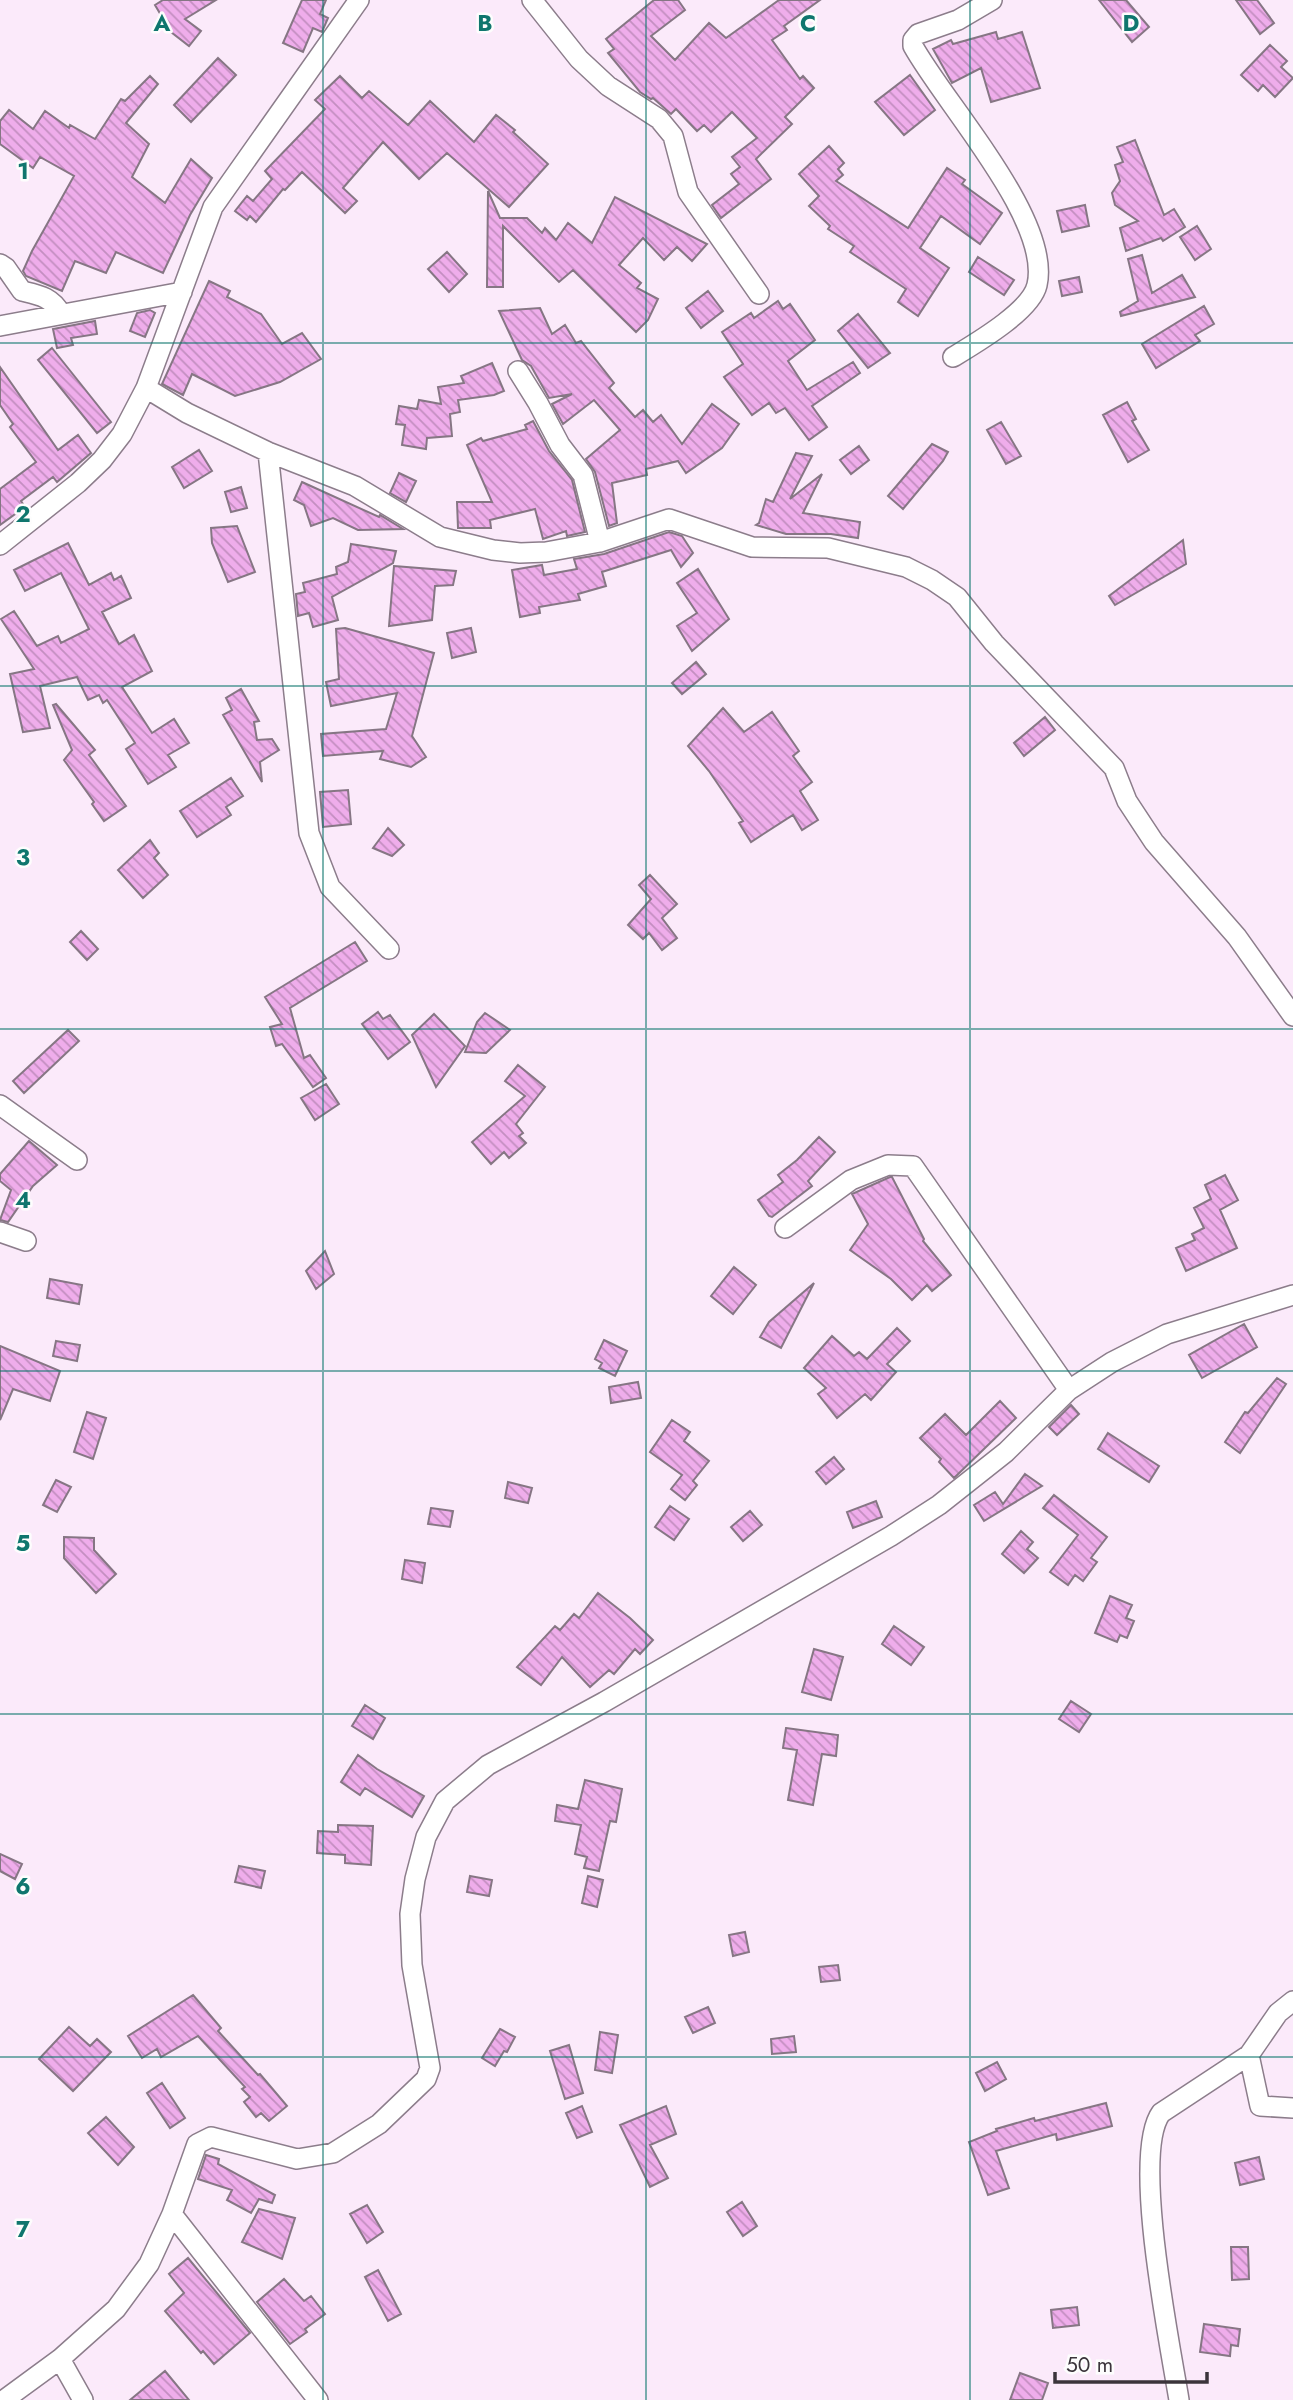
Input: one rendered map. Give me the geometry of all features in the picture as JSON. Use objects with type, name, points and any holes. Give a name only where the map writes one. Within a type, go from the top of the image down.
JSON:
[{"type":"street","points":[[0,545],[78,483],[102,460],[122,434],[146,388],[213,207],[359,0]]},
{"type":"street","points":[[532,0],[579,59],[608,86],[659,119],[673,136],[688,192],[759,294]]},
{"type":"street","points":[[953,357],[1015,317],[1037,286],[1038,255],[1033,236],[1018,204],[913,46],[913,40],[918,34],[958,20],[992,0]]},
{"type":"street","points":[[0,264],[6,268],[22,291],[47,298],[57,305],[61,314]]},
{"type":"street","points":[[0,326],[182,292]]},
{"type":"street","points":[[518,372],[583,475],[600,542]]},
{"type":"street","points":[[146,388],[187,413],[268,452],[355,486],[440,537],[493,550],[546,552],[600,542],[669,519],[752,547],[828,548],[906,567],[932,580],[957,597],[994,643],[1114,768],[1127,801],[1154,842],[1237,937],[1293,1016]]},
{"type":"street","points":[[268,452],[309,832],[330,887],[389,949]]},
{"type":"street","points":[[0,1105],[77,1160]]},
{"type":"street","points":[[785,1228],[851,1180],[888,1166],[913,1167],[1069,1390]]},
{"type":"street","points":[[0,1232],[26,1241]]},
{"type":"street","points":[[4,2400],[60,2359],[116,2309],[149,2264],[172,2214],[197,2144],[211,2137],[297,2159],[333,2152],[379,2124],[426,2079],[430,2068],[412,1965],[410,1914],[415,1879],[426,1837],[445,1801],[488,1765],[616,1695],[891,1536],[939,1505],[1006,1452],[1069,1390],[1112,1362],[1167,1334],[1293,1296]]},
{"type":"street","points":[[1179,2400],[1149,2187],[1154,2123],[1161,2113],[1249,2055],[1279,2013],[1293,2001]]},
{"type":"street","points":[[1249,2055],[1260,2106],[1293,2108]]},
{"type":"street","points":[[172,2214],[318,2400]]},
{"type":"street","points":[[60,2359],[83,2400]]},
{"type":"building","points":[[163,0],[216,0],[185,19],[201,31],[189,46],[171,32],[155,5]]},
{"type":"building","points":[[302,0],[326,0],[320,14],[328,18],[322,32],[313,28],[303,52],[283,43]]},
{"type":"building","points":[[654,0],[678,0],[685,10],[651,36],[675,60],[709,23],[726,38],[779,0],[820,0],[784,26],[787,30],[772,40],[800,79],[803,76],[814,88],[785,117],[792,124],[756,159],[771,179],[721,218],[712,205],[739,184],[731,174],[740,167],[732,157],[757,138],[732,112],[711,132],[704,125],[697,131],[676,109],[671,114],[653,98],[640,92],[608,53],[614,49],[606,39]]},
{"type":"building","points":[[1099,0],[1126,0],[1149,27],[1132,42]]},
{"type":"building","points":[[1236,0],[1257,0],[1274,23],[1260,34]]},
{"type":"building","points":[[996,32],[998,39],[1022,32],[1040,88],[991,102],[981,68],[952,83],[933,49],[951,40],[953,44]]},
{"type":"building","points":[[1270,45],[1287,61],[1281,67],[1293,78],[1275,97],[1263,85],[1258,91],[1241,75]]},
{"type":"building","points":[[218,58],[236,75],[191,122],[174,105]]},
{"type":"building","points":[[910,75],[935,110],[904,135],[875,102]]},
{"type":"building","points":[[150,76],[158,84],[126,123],[149,144],[132,177],[165,203],[191,159],[212,178],[190,215],[163,273],[116,252],[106,273],[75,261],[62,291],[26,276],[23,271],[32,251],[74,176],[40,157],[33,168],[0,144],[0,121],[9,110],[33,129],[45,111],[69,128],[70,125],[95,139],[121,99],[125,101]]},
{"type":"building","points":[[340,76],[362,98],[369,91],[408,125],[430,101],[474,142],[496,115],[515,130],[513,132],[548,164],[509,207],[447,153],[419,179],[383,142],[343,188],[357,201],[345,213],[302,172],[283,189],[256,222],[250,216],[247,220],[235,211],[247,196],[253,201],[272,179],[265,171],[325,109],[315,100]]},
{"type":"building","points":[[1135,140],[1164,215],[1174,209],[1185,227],[1163,241],[1161,238],[1126,251],[1120,228],[1138,221],[1115,205],[1112,193],[1120,181],[1115,165],[1123,162],[1117,147]]},
{"type":"building","points":[[829,146],[844,163],[838,169],[843,175],[836,181],[908,228],[947,168],[965,180],[962,184],[1002,213],[980,244],[941,216],[920,248],[949,268],[918,316],[898,302],[906,289],[850,252],[854,246],[828,229],[830,226],[809,206],[819,196],[799,174]]},
{"type":"building","points":[[488,191],[500,218],[527,218],[542,233],[545,228],[556,240],[568,223],[592,243],[615,197],[707,244],[692,261],[677,247],[664,260],[643,238],[619,265],[641,283],[637,288],[658,299],[648,320],[636,332],[573,270],[559,282],[503,226],[503,287],[487,287]]},
{"type":"building","points":[[1085,205],[1089,226],[1062,232],[1057,211]]},
{"type":"building","points":[[1197,226],[1211,249],[1195,260],[1180,237]]},
{"type":"building","points":[[447,252],[467,274],[449,292],[428,269]]},
{"type":"building","points":[[1142,255],[1152,293],[1182,275],[1195,297],[1121,316],[1120,312],[1138,301],[1128,259]]},
{"type":"building","points":[[978,257],[1014,280],[1004,295],[969,272]]},
{"type":"building","points":[[1079,277],[1082,292],[1062,296],[1059,281]]},
{"type":"building","points":[[209,281],[230,291],[227,297],[261,314],[282,344],[302,333],[321,359],[280,382],[235,396],[192,374],[183,395],[162,384]]},
{"type":"building","points":[[708,291],[723,311],[701,328],[686,308]]},
{"type":"building","points":[[778,301],[783,309],[790,304],[815,340],[788,361],[807,390],[853,362],[860,373],[812,406],[827,427],[809,440],[785,408],[776,413],[769,403],[752,415],[724,377],[743,364],[722,332],[751,313],[754,318]]},
{"type":"building","points":[[1204,306],[1214,324],[1195,335],[1200,341],[1156,368],[1142,344]]},
{"type":"building","points":[[540,308],[552,334],[565,325],[576,343],[581,341],[614,383],[609,388],[635,417],[643,410],[653,422],[661,415],[682,444],[712,404],[739,424],[722,448],[686,473],[678,461],[646,469],[647,475],[612,483],[617,523],[609,526],[595,472],[586,459],[620,430],[594,400],[563,424],[552,404],[572,394],[549,398],[531,366],[522,360],[499,311]]},
{"type":"building","points":[[150,310],[155,313],[145,337],[130,331],[137,313]]},
{"type":"building","points":[[858,314],[890,353],[868,368],[838,331]]},
{"type":"building","points":[[95,321],[97,334],[71,338],[73,345],[57,348],[53,329]]},
{"type":"building","points":[[52,348],[111,422],[97,433],[38,360]]},
{"type":"building","points":[[492,363],[504,391],[458,400],[460,412],[450,414],[452,436],[427,438],[426,449],[402,445],[405,425],[396,424],[399,406],[417,409],[419,400],[441,404],[438,387],[464,383],[461,376]]},
{"type":"building","points":[[0,367],[58,450],[78,435],[91,453],[57,482],[53,477],[21,501],[25,507],[0,525],[0,489],[36,462],[10,427],[13,424],[0,405]]},
{"type":"building","points":[[1127,402],[1136,419],[1132,421],[1149,450],[1128,462],[1103,415]]},
{"type":"building","points":[[533,421],[549,451],[572,480],[585,532],[567,536],[566,531],[543,539],[535,509],[490,520],[491,528],[458,528],[457,502],[492,502],[467,445],[481,438],[483,441],[527,429],[525,425]]},
{"type":"building","points":[[1001,422],[1021,456],[1006,464],[987,430]]},
{"type":"building","points":[[932,444],[948,452],[903,509],[888,496]]},
{"type":"building","points":[[859,446],[869,460],[851,474],[840,460]]},
{"type":"building","points":[[199,450],[212,471],[184,488],[172,467]]},
{"type":"building","points":[[796,453],[812,456],[790,499],[822,474],[803,513],[860,522],[858,538],[831,534],[786,534],[756,525],[766,499],[773,502]]},
{"type":"building","points":[[399,473],[416,481],[406,502],[390,493]]},
{"type":"building","points":[[302,482],[379,517],[380,515],[403,529],[358,530],[333,518],[311,526],[304,505],[294,500]]},
{"type":"building","points":[[241,487],[247,508],[231,512],[225,492]]},
{"type":"building","points":[[237,526],[255,572],[228,582],[212,543],[211,528]]},
{"type":"building","points":[[669,532],[682,536],[693,553],[681,567],[671,550],[602,572],[606,586],[578,594],[580,600],[539,607],[540,613],[520,617],[512,570],[542,565],[544,575],[577,569],[574,559],[604,554]]},
{"type":"building","points":[[1183,540],[1186,564],[1115,605],[1109,596]]},
{"type":"building","points":[[68,543],[89,585],[111,573],[114,580],[121,576],[131,598],[102,612],[119,644],[134,635],[152,671],[122,687],[152,733],[174,719],[189,743],[168,755],[176,767],[148,784],[126,749],[135,743],[107,700],[103,703],[99,695],[88,700],[77,677],[40,686],[50,728],[23,732],[10,674],[34,669],[1,619],[14,611],[37,646],[58,636],[61,643],[89,629],[61,573],[25,591],[14,570]]},
{"type":"building","points":[[351,544],[396,551],[393,563],[332,597],[338,620],[313,627],[309,613],[298,616],[296,594],[305,592],[303,583],[337,574],[336,567],[348,562]]},
{"type":"building","points":[[394,566],[456,571],[453,585],[435,586],[432,620],[389,626]]},
{"type":"building","points":[[698,569],[729,619],[692,651],[677,626],[697,613],[677,583]]},
{"type":"building","points":[[345,628],[434,653],[412,736],[426,757],[411,767],[380,759],[383,751],[323,756],[321,734],[386,729],[397,693],[331,706],[326,682],[339,679],[336,629]]},
{"type":"building","points":[[471,628],[476,652],[452,658],[447,633]]},
{"type":"building","points":[[696,662],[706,674],[682,694],[672,683]]},
{"type":"building","points":[[241,689],[259,721],[254,722],[257,740],[272,739],[279,750],[260,762],[262,782],[223,715],[232,710],[226,698]]},
{"type":"building","points":[[56,704],[95,750],[89,755],[126,806],[104,821],[64,760],[72,750],[53,705]]},
{"type":"building","points":[[723,708],[744,732],[772,712],[799,751],[793,756],[812,782],[800,791],[818,820],[802,830],[793,815],[751,842],[739,823],[743,821],[709,771],[688,746]]},
{"type":"building","points":[[1045,717],[1055,730],[1024,756],[1014,743]]},
{"type":"building","points":[[231,778],[243,796],[226,807],[231,815],[197,837],[180,811]]},
{"type":"building","points":[[348,790],[351,824],[323,827],[320,792]]},
{"type":"building","points":[[388,828],[404,845],[392,856],[373,848]]},
{"type":"building","points":[[150,840],[159,853],[154,858],[168,875],[143,898],[118,870]]},
{"type":"building","points":[[650,875],[677,904],[662,918],[677,938],[662,950],[649,933],[643,939],[628,925],[651,899],[639,885]]},
{"type":"building","points":[[81,931],[98,949],[87,960],[70,942]]},
{"type":"building","points":[[355,942],[367,961],[290,1008],[304,1058],[310,1055],[326,1078],[313,1087],[282,1044],[276,1046],[270,1027],[282,1024],[265,997]]},
{"type":"building","points":[[378,1012],[383,1019],[390,1015],[410,1042],[388,1059],[362,1024]]},
{"type":"building","points":[[485,1013],[510,1030],[486,1053],[465,1052],[477,1022]]},
{"type":"building","points":[[434,1014],[465,1046],[436,1087],[412,1035]]},
{"type":"building","points":[[68,1030],[79,1041],[24,1093],[13,1081]]},
{"type":"building","points":[[518,1065],[545,1087],[516,1124],[523,1133],[519,1136],[526,1143],[509,1158],[504,1152],[491,1164],[472,1142],[525,1096],[505,1081]]},
{"type":"building","points":[[326,1084],[339,1104],[315,1120],[301,1098]]},
{"type":"building","points":[[819,1137],[835,1152],[808,1181],[812,1186],[772,1217],[769,1216],[758,1200],[783,1182],[778,1175]]},
{"type":"building","points":[[29,1141],[57,1165],[33,1186],[8,1222],[0,1220],[11,1190],[0,1181],[0,1174]]},
{"type":"building","points":[[1225,1175],[1238,1200],[1220,1210],[1237,1248],[1186,1271],[1176,1248],[1195,1240],[1192,1234],[1204,1228],[1194,1208],[1211,1199],[1205,1185]]},
{"type":"building","points":[[890,1177],[923,1241],[951,1275],[932,1291],[927,1285],[912,1300],[891,1279],[850,1250],[868,1224],[852,1194]]},
{"type":"building","points":[[325,1251],[334,1274],[316,1289],[306,1271]]},
{"type":"building","points":[[734,1267],[756,1285],[733,1314],[711,1296]]},
{"type":"building","points":[[50,1279],[82,1285],[79,1304],[47,1298]]},
{"type":"building","points":[[814,1283],[781,1348],[760,1337],[769,1322]]},
{"type":"building","points":[[1244,1324],[1257,1347],[1202,1378],[1189,1355]]},
{"type":"building","points":[[897,1328],[910,1341],[887,1364],[896,1372],[871,1400],[865,1394],[837,1418],[818,1394],[826,1388],[804,1368],[832,1336],[854,1356],[859,1352],[867,1359]]},
{"type":"building","points":[[604,1340],[627,1351],[615,1376],[599,1368],[602,1363],[595,1359]]},
{"type":"building","points":[[56,1341],[80,1345],[77,1361],[53,1356]]},
{"type":"building","points":[[0,1346],[60,1371],[50,1401],[13,1389],[0,1420]]},
{"type":"building","points":[[1277,1378],[1286,1384],[1240,1453],[1225,1442],[1245,1412],[1248,1413]]},
{"type":"building","points":[[638,1382],[641,1398],[611,1403],[609,1387]]},
{"type":"building","points":[[1000,1401],[1016,1418],[954,1478],[939,1462],[941,1459],[920,1438],[945,1414],[966,1435]]},
{"type":"building","points":[[1071,1405],[1079,1414],[1057,1435],[1049,1427]]},
{"type":"building","points":[[87,1412],[106,1418],[93,1459],[74,1452]]},
{"type":"building","points":[[672,1420],[690,1432],[684,1441],[709,1461],[693,1481],[697,1485],[685,1500],[671,1489],[682,1475],[650,1452]]},
{"type":"building","points":[[1108,1433],[1159,1466],[1149,1482],[1098,1449]]},
{"type":"building","points":[[834,1457],[844,1469],[826,1484],[816,1472]]},
{"type":"building","points":[[1025,1474],[1042,1486],[984,1521],[974,1505],[995,1492],[1003,1504]]},
{"type":"building","points":[[56,1480],[71,1487],[57,1512],[43,1505]]},
{"type":"building","points":[[508,1482],[532,1488],[528,1503],[505,1498]]},
{"type":"building","points":[[1054,1495],[1107,1537],[1091,1558],[1097,1562],[1083,1581],[1075,1575],[1068,1585],[1050,1572],[1078,1535],[1043,1508]]},
{"type":"building","points":[[876,1501],[882,1517],[853,1528],[847,1512]]},
{"type":"building","points":[[670,1506],[689,1519],[674,1540],[655,1527]]},
{"type":"building","points":[[431,1508],[453,1511],[450,1527],[428,1524]]},
{"type":"building","points":[[750,1511],[762,1525],[743,1541],[731,1527]]},
{"type":"building","points":[[1021,1531],[1033,1542],[1027,1549],[1038,1558],[1024,1573],[1002,1554]]},
{"type":"building","points":[[64,1537],[94,1538],[94,1550],[116,1574],[96,1593],[64,1558]]},
{"type":"building","points":[[405,1560],[425,1563],[422,1583],[402,1579]]},
{"type":"building","points":[[598,1593],[653,1640],[640,1654],[635,1649],[614,1674],[609,1670],[590,1687],[562,1657],[541,1685],[517,1667],[555,1626],[560,1630],[574,1614],[579,1618]]},
{"type":"building","points":[[1110,1596],[1132,1605],[1126,1618],[1134,1621],[1127,1638],[1120,1635],[1117,1642],[1095,1633]]},
{"type":"building","points":[[894,1626],[924,1647],[911,1665],[882,1644]]},
{"type":"building","points":[[814,1649],[843,1657],[831,1700],[802,1692]]},
{"type":"building","points":[[1071,1701],[1091,1714],[1079,1732],[1059,1719]]},
{"type":"building","points":[[365,1705],[385,1718],[373,1739],[352,1726]]},
{"type":"building","points":[[786,1728],[838,1735],[836,1756],[822,1754],[813,1805],[788,1800],[797,1750],[783,1748]]},
{"type":"building","points":[[358,1755],[424,1796],[412,1817],[365,1788],[360,1795],[341,1782]]},
{"type":"building","points":[[585,1780],[622,1789],[616,1822],[610,1821],[599,1871],[584,1868],[587,1857],[575,1854],[581,1825],[555,1821],[557,1805],[578,1809]]},
{"type":"building","points":[[338,1825],[373,1826],[371,1865],[345,1863],[345,1855],[317,1853],[318,1831],[338,1832]]},
{"type":"building","points":[[0,1854],[22,1864],[15,1879],[0,1871]]},
{"type":"building","points":[[239,1866],[265,1871],[261,1888],[235,1882]]},
{"type":"building","points":[[470,1876],[492,1880],[489,1896],[467,1892]]},
{"type":"building","points":[[588,1876],[603,1880],[597,1907],[582,1903]]},
{"type":"building","points":[[745,1932],[749,1952],[733,1956],[729,1935]]},
{"type":"building","points":[[838,1965],[840,1980],[821,1982],[819,1967]]},
{"type":"building","points":[[193,1995],[221,2028],[218,2031],[287,2106],[269,2121],[261,2113],[256,2117],[244,2102],[250,2097],[242,2089],[245,2087],[198,2036],[161,2057],[157,2049],[142,2058],[128,2036]]},
{"type":"building","points":[[708,2007],[715,2023],[693,2033],[685,2017]]},
{"type":"building","points":[[69,2027],[90,2046],[97,2039],[111,2052],[73,2091],[39,2059]]},
{"type":"building","points":[[500,2029],[515,2037],[495,2066],[482,2058]]},
{"type":"building","points":[[600,2032],[618,2035],[612,2073],[595,2070]]},
{"type":"building","points":[[794,2036],[796,2052],[772,2054],[771,2039]]},
{"type":"building","points":[[569,2045],[583,2093],[565,2099],[550,2051]]},
{"type":"building","points":[[997,2062],[1006,2079],[985,2091],[976,2073]]},
{"type":"building","points":[[162,2083],[185,2118],[170,2128],[147,2093]]},
{"type":"building","points":[[1106,2103],[1112,2126],[1057,2140],[1056,2134],[996,2151],[1009,2188],[988,2195],[969,2142],[997,2131],[996,2129],[1034,2118],[1035,2121]]},
{"type":"building","points":[[582,2106],[592,2132],[577,2138],[566,2113]]},
{"type":"building","points":[[666,2106],[676,2134],[650,2145],[668,2178],[650,2187],[620,2125]]},
{"type":"building","points":[[106,2117],[134,2147],[118,2165],[88,2133]]},
{"type":"building","points":[[206,2155],[219,2159],[218,2164],[275,2195],[272,2203],[259,2199],[251,2213],[227,2200],[232,2190],[198,2179]]},
{"type":"building","points":[[1259,2157],[1264,2179],[1240,2185],[1235,2163]]},
{"type":"building","points":[[742,2202],[757,2226],[743,2236],[727,2212]]},
{"type":"building","points":[[367,2205],[383,2232],[367,2243],[350,2214]]},
{"type":"building","points":[[259,2209],[295,2218],[282,2259],[242,2242]]},
{"type":"building","points":[[1231,2247],[1248,2247],[1249,2279],[1232,2280]]},
{"type":"building","points":[[188,2258],[250,2333],[214,2364],[165,2311],[184,2293],[169,2274]]},
{"type":"building","points":[[378,2270],[401,2314],[388,2321],[365,2277]]},
{"type":"building","points":[[284,2279],[304,2301],[311,2296],[325,2314],[290,2344],[257,2302]]},
{"type":"building","points":[[1077,2307],[1079,2325],[1053,2328],[1051,2310]]},
{"type":"building","points":[[1204,2324],[1240,2329],[1238,2346],[1231,2345],[1230,2356],[1200,2352]]},
{"type":"building","points":[[165,2371],[189,2400],[130,2400]]},
{"type":"building","points":[[1020,2373],[1048,2383],[1042,2400],[1010,2400]]}]
